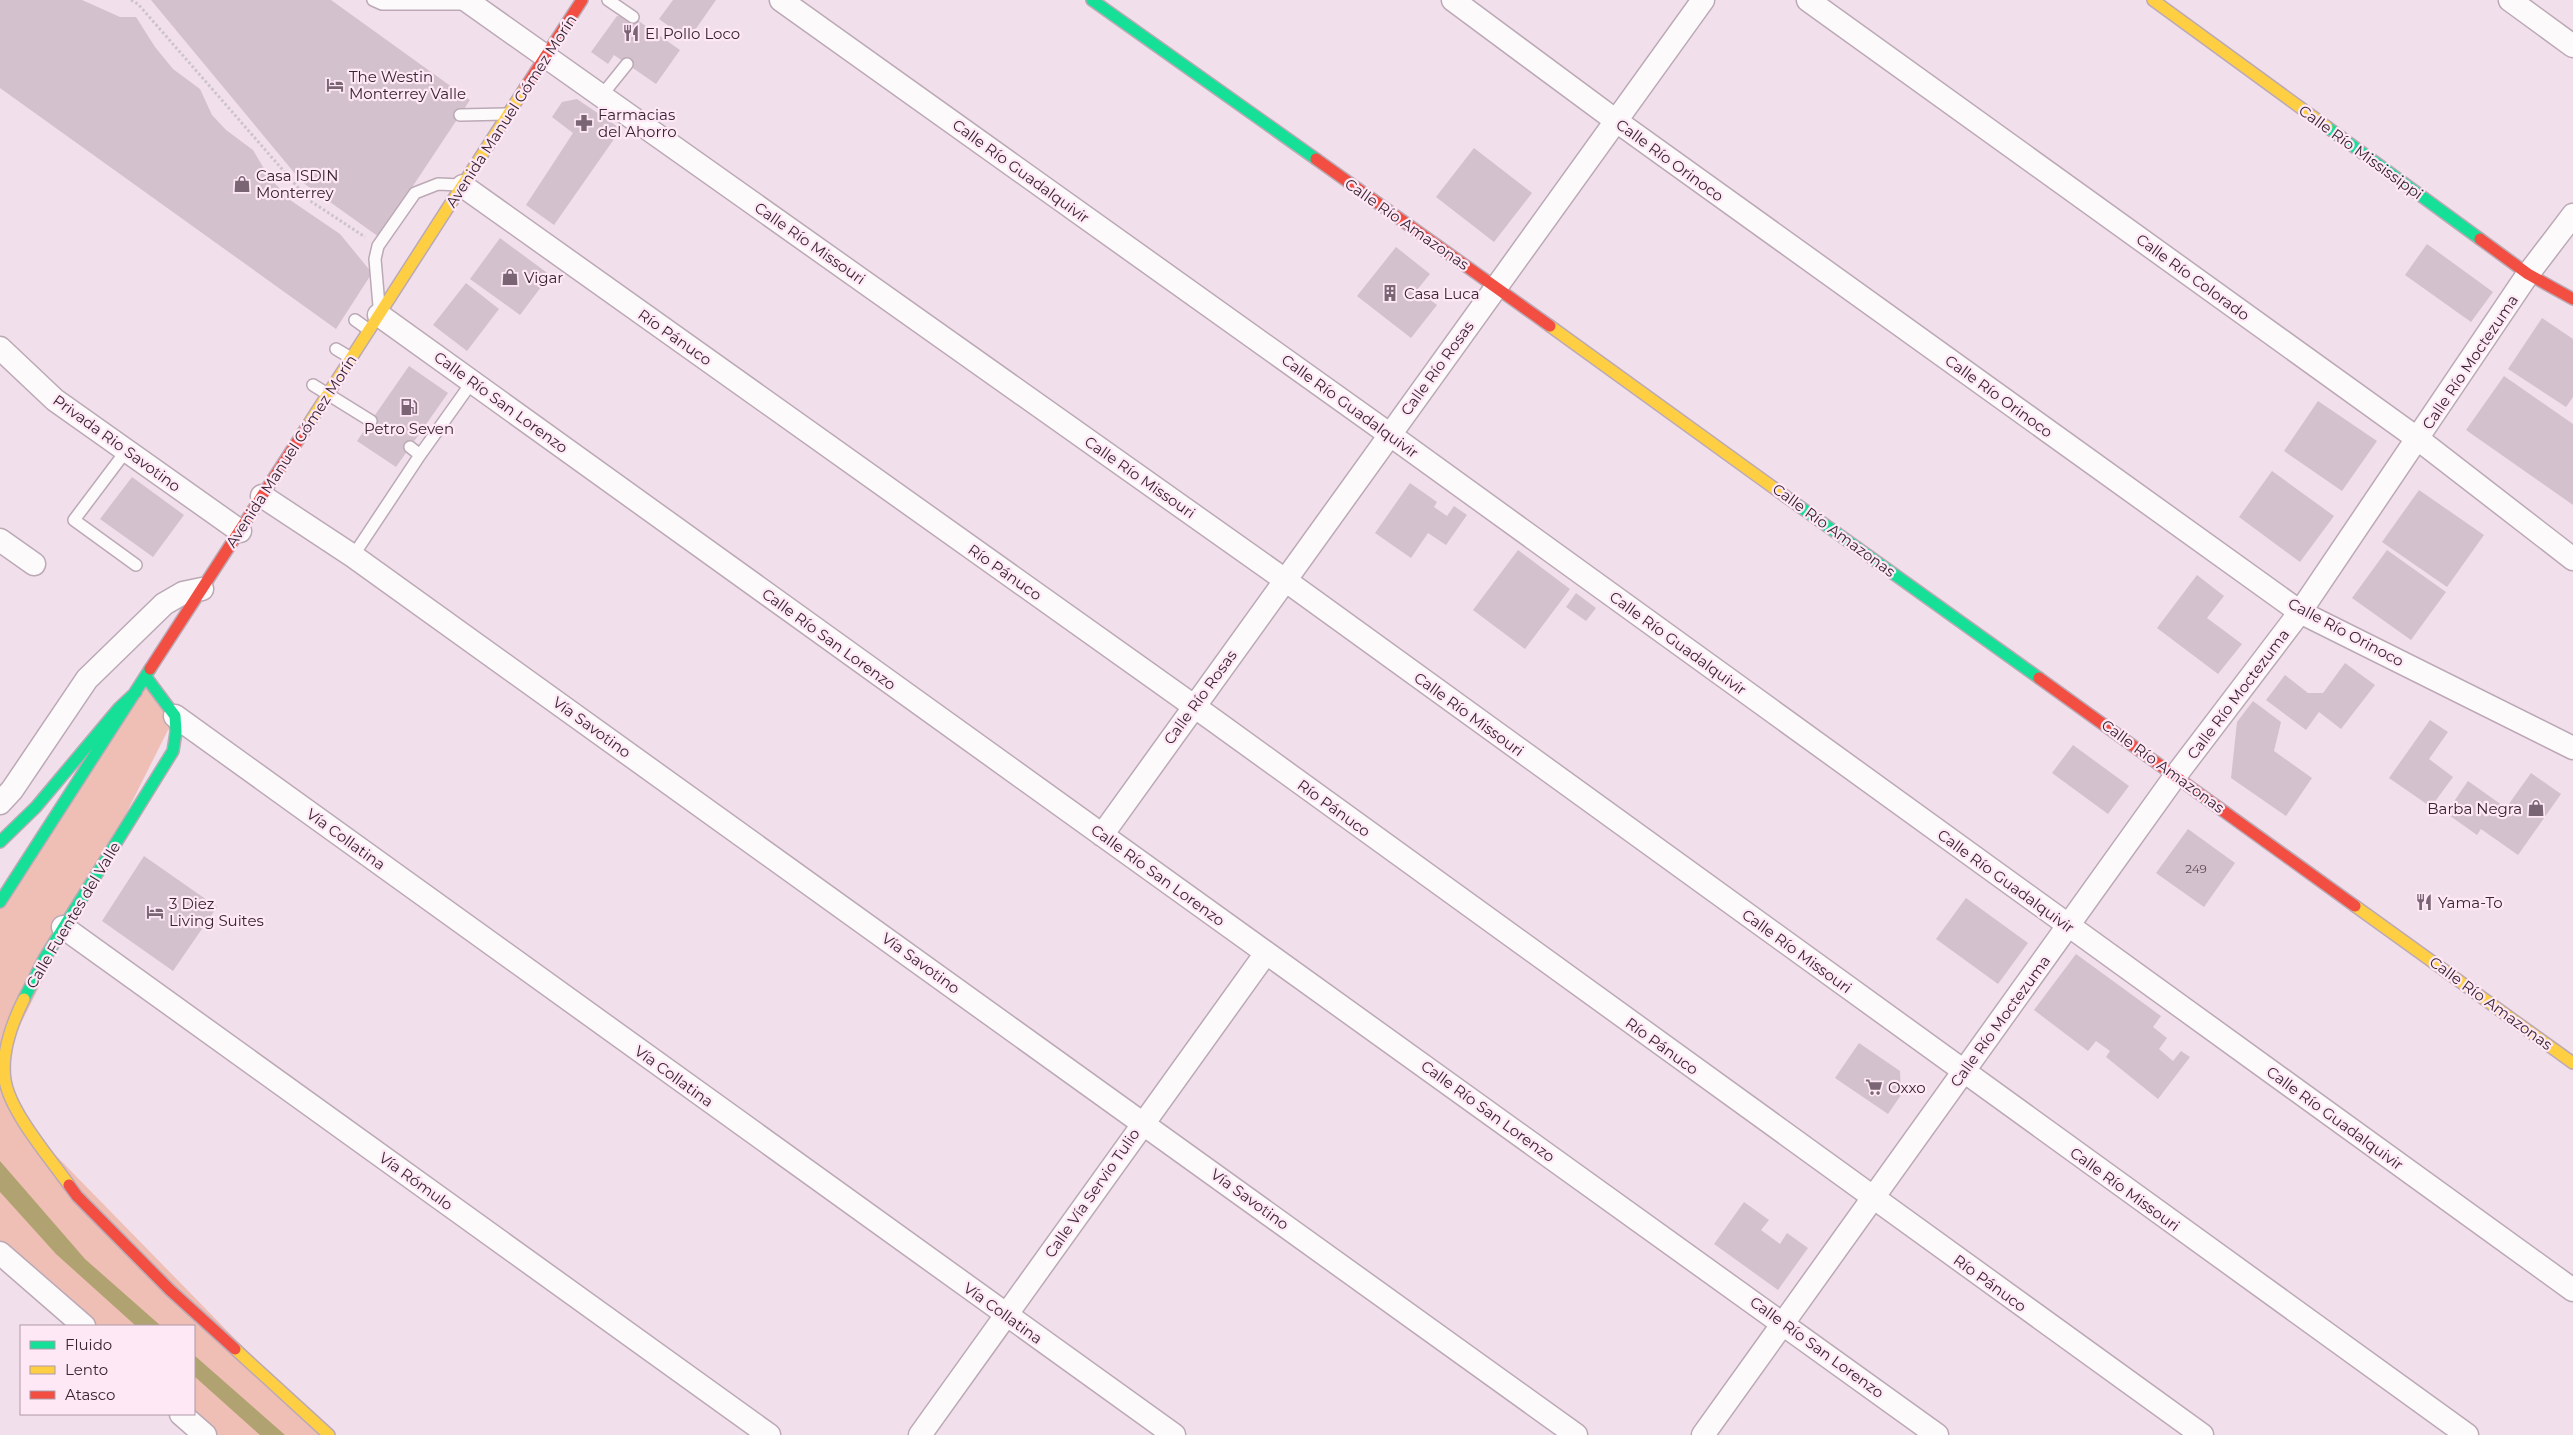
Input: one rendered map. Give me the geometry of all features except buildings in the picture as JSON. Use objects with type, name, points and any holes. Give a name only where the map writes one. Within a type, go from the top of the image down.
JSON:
[{"type":"main road","name":"Avenida Manuel Gómez Morín","points":[[0,902],[582,0]]},
{"type":"main road","name":"Calle Río Amazonas","points":[[1092,0],[2176,775],[2573,1063]]},
{"type":"main road","name":"Calle Río Mississippi","points":[[2153,0],[2528,274],[2573,299]]},
{"type":"main road","points":[[146,677],[176,716]]},
{"type":"main road","points":[[0,842],[36,806],[119,708],[136,692]]},
{"type":"main road","name":"Calle Fuentes del Valle","points":[[176,716],[173,752],[63,927],[20,1008],[4,1057],[4,1082],[20,1118],[77,1196],[170,1290],[329,1435]]},
{"type":"street","name":"Calle Río Guadalquivir","points":[[782,0],[1389,434],[2573,1290]]},
{"type":"street","name":"Calle Río Orinoco","points":[[1452,0],[1615,120],[2300,612],[2573,748]]},
{"type":"street","name":"Calle Río Rosas","points":[[1102,835],[1193,706],[1703,0]]},
{"type":"street","name":"Calle Río Colorado","points":[[1808,0],[2418,439],[2573,559]]},
{"type":"street","points":[[2510,0],[2573,46]]},
{"type":"street","name":"Calle Río Missouri","points":[[469,2],[1285,580],[2467,1435]]},
{"type":"street","name":"Río Pánuco","points":[[463,186],[1193,706],[1871,1198],[2202,1435]]},
{"type":"street","name":"Calle Río Moctezuma","points":[[1703,1435],[1871,1198],[2069,926],[2176,775],[2300,612],[2528,274],[2573,214]]},
{"type":"street","name":"Calle Río San Lorenzo","points":[[374,323],[472,382],[1938,1435]]},
{"type":"street","name":"Privada Rio Savotino","points":[[0,348],[55,400],[240,531]]},
{"type":"street","name":"Vía Savotino","points":[[262,496],[353,556],[1576,1435]]},
{"type":"street","points":[[0,540],[34,564]]},
{"type":"street","points":[[0,803],[12,790],[87,679],[164,604],[183,594],[202,590]]},
{"type":"street","name":"Vía Collatina","points":[[176,716],[1174,1435]]},
{"type":"street","name":"Vía Rómulo","points":[[63,927],[769,1435]]},
{"type":"street","name":"Calle Vía Servio Tulio","points":[[920,1435],[1266,952]]},
{"type":"street","points":[[0,1253],[83,1325]]},
{"type":"street","points":[[182,1415],[205,1435]]},
{"type":"lane","points":[[373,0],[382,4],[469,2]]},
{"type":"lane","points":[[608,0],[633,17]]},
{"type":"lane","points":[[602,95],[627,64]]},
{"type":"lane","points":[[460,115],[509,114]]},
{"type":"lane","points":[[355,320],[374,323],[375,259],[378,246],[415,193],[438,184],[463,186]]},
{"type":"lane","points":[[336,349],[351,358]]},
{"type":"lane","points":[[353,556],[472,382]]},
{"type":"lane","points":[[313,385],[371,421]]},
{"type":"lane","points":[[410,448],[420,456]]},
{"type":"lane","points":[[126,451],[74,520],[136,566]]},
{"type":"path","points":[[131,0],[144,12],[309,200],[378,246]]},
{"type":"shaded area","points":[[146,677],[175,716],[4,1057],[25,1124],[329,1435],[205,1435],[195,1415],[195,1325],[83,1325],[0,1253],[0,902]]},
{"type":"shaded area","points":[[0,1161],[85,1259],[160,1325],[135,1325],[56,1254],[0,1192]]},
{"type":"shaded area","points":[[195,1356],[285,1435],[260,1435],[195,1377]]},
{"type":"traffic: fast","points":[[1092,0],[1316,159]]},
{"type":"traffic: fast","points":[[2327,127],[2480,239]]},
{"type":"traffic: fast","points":[[1785,496],[2039,678]]},
{"type":"traffic: fast","points":[[0,902],[150,669]]},
{"type":"traffic: fast","points":[[24,999],[44,959],[173,751],[176,732],[175,716],[146,677]]},
{"type":"traffic: fast","points":[[0,842],[36,807],[119,708],[136,692]]},
{"type":"traffic: slow","points":[[2153,0],[2327,127]]},
{"type":"traffic: slow","points":[[308,425],[525,88]]},
{"type":"traffic: slow","points":[[1550,326],[1785,496]]},
{"type":"traffic: slow","points":[[2355,906],[2573,1063]]},
{"type":"traffic: slow","points":[[24,999],[15,1018],[6,1049],[4,1070],[8,1093],[22,1120],[69,1185]]},
{"type":"traffic: slow","points":[[235,1349],[329,1435]]},
{"type":"traffic: jam","points":[[525,88],[582,0]]},
{"type":"traffic: jam","points":[[1316,159],[1550,326]]},
{"type":"traffic: jam","points":[[2480,239],[2528,274],[2573,299]]},
{"type":"traffic: jam","points":[[150,669],[308,425]]},
{"type":"traffic: jam","points":[[2039,678],[2355,906]]},
{"type":"traffic: jam","points":[[69,1185],[77,1196],[170,1290],[235,1349]]},
{"type":"place","name":"El Pollo Loco","points":[[631,33]]},
{"type":"place","name":"The Westin Monterrey Valle","points":[[335,85]]},
{"type":"place","name":"Farmacias del Ahorro","points":[[584,123]]},
{"type":"place","name":"Casa ISDIN Monterrey","points":[[242,184]]},
{"type":"place","name":"Vigar","points":[[510,277]]},
{"type":"place","name":"Casa Luca","points":[[1390,293]]},
{"type":"place","name":"Petro Seven","points":[[409,407]]},
{"type":"place","name":"Barba Negra","points":[[2536,808]]},
{"type":"place","name":"Yama-To","points":[[2424,902]]},
{"type":"place","name":"3 Diez Living Suites","points":[[155,912]]},
{"type":"place","name":"Oxxo","points":[[1874,1087]]}]
